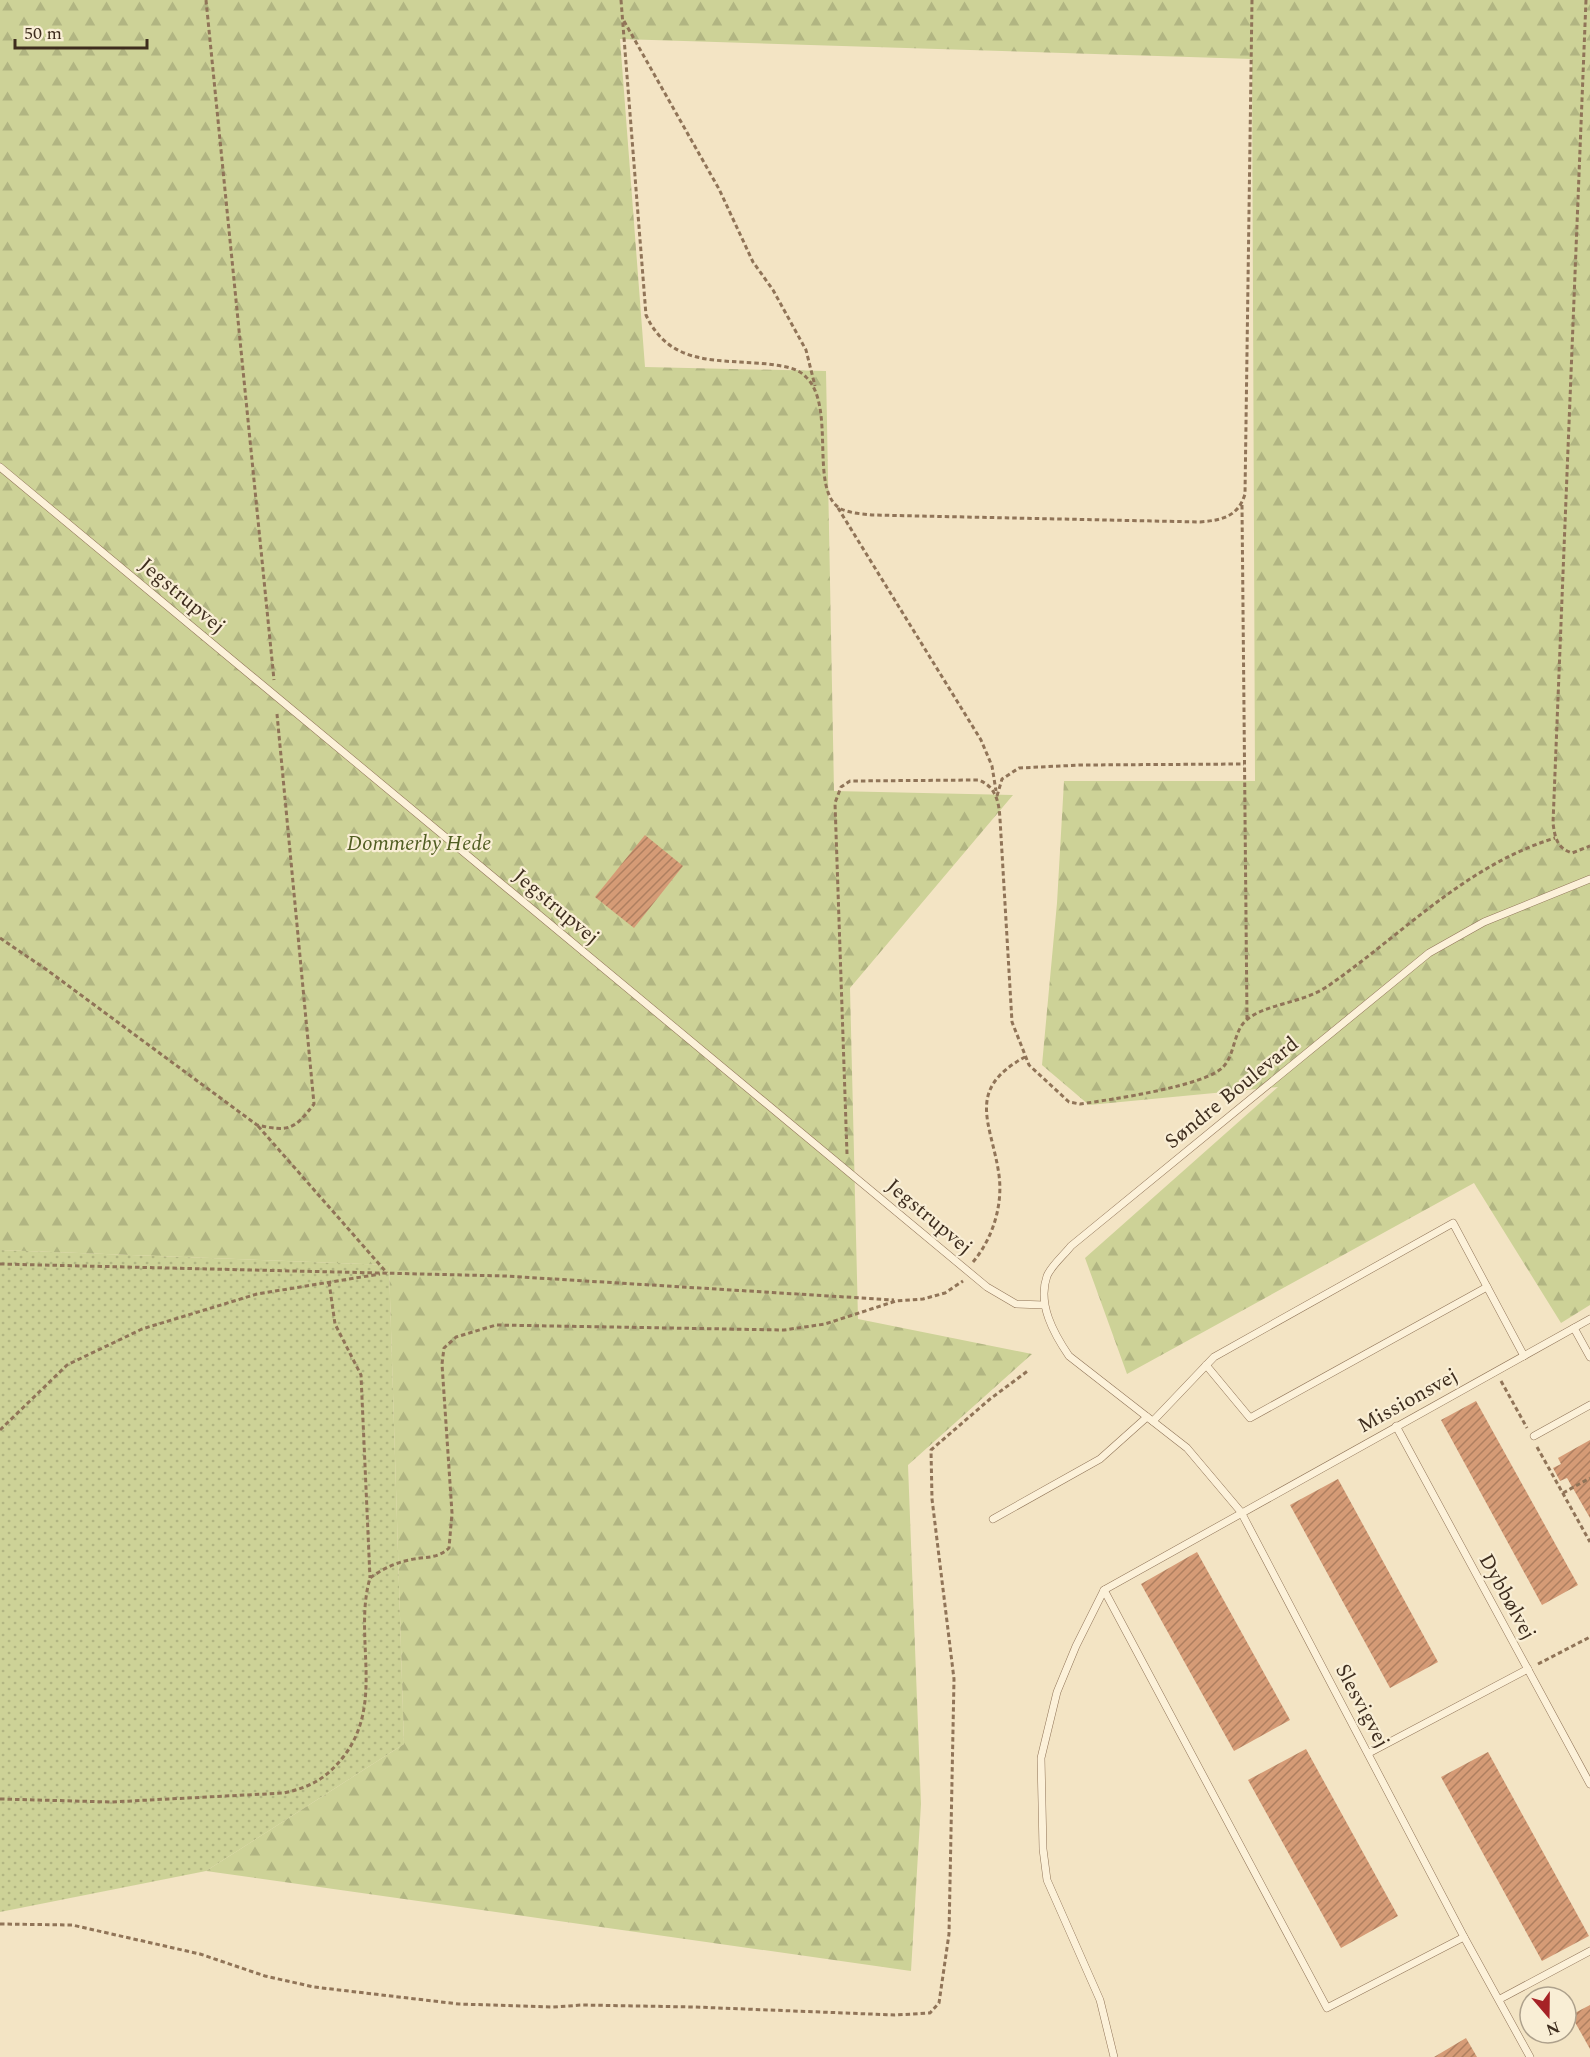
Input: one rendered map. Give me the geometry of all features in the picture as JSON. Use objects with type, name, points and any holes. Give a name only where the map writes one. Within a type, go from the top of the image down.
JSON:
[{"type":"lane","name":"Jegstrupvej","points":[[0,466],[969,1272],[1016,1304],[1044,1305]]},
{"type":"lane","name":"Søndre Boulevard","points":[[1126,1401],[1069,1356],[1056,1336],[1044,1305],[1047,1276],[1071,1246],[1429,953],[1484,922],[1590,879]]},
{"type":"lane","points":[[993,1519],[1100,1459],[1150,1419],[1214,1357],[1453,1223],[1524,1356]]},
{"type":"lane","points":[[1206,1365],[1250,1418],[1487,1287]]},
{"type":"lane","name":"Missionsvej","points":[[1104,1590],[1590,1319]]},
{"type":"lane","points":[[1574,1328],[1590,1357]]},
{"type":"lane","name":"Slesvigvej","points":[[1126,1401],[1186,1448],[1241,1512],[1464,1937],[1530,2057]]},
{"type":"lane","points":[[1534,1436],[1590,1405]]},
{"type":"lane","name":"Dybbølvej","points":[[1396,1426],[1590,1784]]},
{"type":"lane","points":[[1104,1590],[1328,2008],[1464,1937]]},
{"type":"lane","points":[[1104,1590],[1083,1631],[1057,1692],[1041,1758],[1043,1849],[1047,1880],[1100,2000],[1114,2057]]},
{"type":"lane","points":[[1369,1753],[1528,1669]]},
{"type":"lane","points":[[1500,2000],[1590,1951]]},
{"type":"path","points":[[206,0],[276,696],[314,1104],[297,1126],[279,1130],[257,1125]]},
{"type":"path","points":[[621,0],[646,315],[652,328],[661,341],[673,350],[686,354],[783,366],[803,374],[812,382],[818,395]]},
{"type":"path","points":[[1247,1019],[1242,505],[1245,494],[1252,0]]},
{"type":"path","points":[[1586,0],[1553,823],[1559,846],[1572,853],[1590,846]]},
{"type":"path","points":[[624,19],[719,189],[753,262],[774,290],[806,350],[822,412],[825,479],[835,504],[981,740],[992,766],[997,798],[1012,1022],[1025,1057],[1039,1077],[1069,1102],[1080,1104],[1162,1090],[1211,1075],[1224,1068],[1240,1026],[1247,1019],[1259,1012],[1309,997],[1328,985],[1428,907],[1469,879],[1526,847],[1556,838]]},
{"type":"path","points":[[835,504],[847,511],[872,515],[1200,522],[1227,518],[1242,505]]},
{"type":"path","points":[[997,798],[1002,778],[1019,768],[1081,765],[1245,764]]},
{"type":"path","points":[[848,1171],[835,803],[837,794],[841,787],[850,781],[979,780],[992,788],[997,798]]},
{"type":"path","points":[[0,938],[257,1125],[387,1273]]},
{"type":"path","points":[[0,1264],[506,1276],[896,1300],[923,1299],[945,1293],[969,1272],[996,1221],[999,1177],[985,1114],[986,1100],[1001,1075],[1025,1057]]},
{"type":"path","points":[[0,1430],[66,1365],[142,1329],[257,1294],[387,1273]]},
{"type":"path","points":[[0,1799],[111,1802],[284,1793],[306,1788],[326,1777],[356,1740],[363,1718],[368,1680],[365,1593],[370,1578],[361,1375],[335,1324],[329,1282]]},
{"type":"path","points":[[370,1578],[390,1566],[441,1555],[448,1548],[452,1513],[442,1364],[444,1348],[456,1337],[496,1325],[784,1330],[825,1324],[896,1300]]},
{"type":"path","points":[[0,1924],[72,1925],[200,1954],[265,1976],[314,1987],[459,2004],[683,2007],[895,2015],[930,2013],[939,2003],[949,1934],[954,1679],[932,1499],[931,1450],[990,1399],[1029,1370]]},
{"type":"path","points":[[1496,1372],[1590,1542]]},
{"type":"path","points":[[1563,1493],[1590,1478]]},
{"type":"path","points":[[1528,1669],[1590,1637]]},
{"type":"green space","name":"Dommerby Hede","points":[[0,0],[1590,0],[1590,1305],[1561,1323],[1474,1183],[1127,1374],[1085,1258],[1278,1087],[1089,1105],[1042,1065],[1057,903],[1064,781],[1255,781],[1252,59],[620,39],[645,367],[826,371],[834,791],[1013,795],[850,988],[858,1319],[1032,1354],[908,1465],[921,1804],[911,1971],[206,1871],[404,1744],[389,1265],[0,1250]]},
{"type":"green space","points":[[0,1250],[389,1265],[404,1744],[206,1871],[0,1912]]},
{"type":"building","points":[[645,835],[683,866],[634,928],[595,897]]},
{"type":"building","points":[[1476,1401],[1578,1585],[1542,1605],[1441,1420]]},
{"type":"building","points":[[1590,1440],[1590,1518],[1567,1478],[1560,1481],[1553,1468],[1561,1464],[1558,1458]]},
{"type":"building","points":[[1338,1479],[1438,1662],[1390,1688],[1290,1505]]},
{"type":"building","points":[[1197,1552],[1290,1720],[1234,1751],[1141,1584]]},
{"type":"building","points":[[1306,1749],[1398,1916],[1341,1948],[1248,1780]]},
{"type":"building","points":[[1488,1752],[1589,1936],[1542,1961],[1441,1777]]},
{"type":"building","points":[[1590,2005],[1590,2049],[1578,2028],[1578,2011]]},
{"type":"building","points":[[1466,2038],[1477,2057],[1434,2057]]}]
